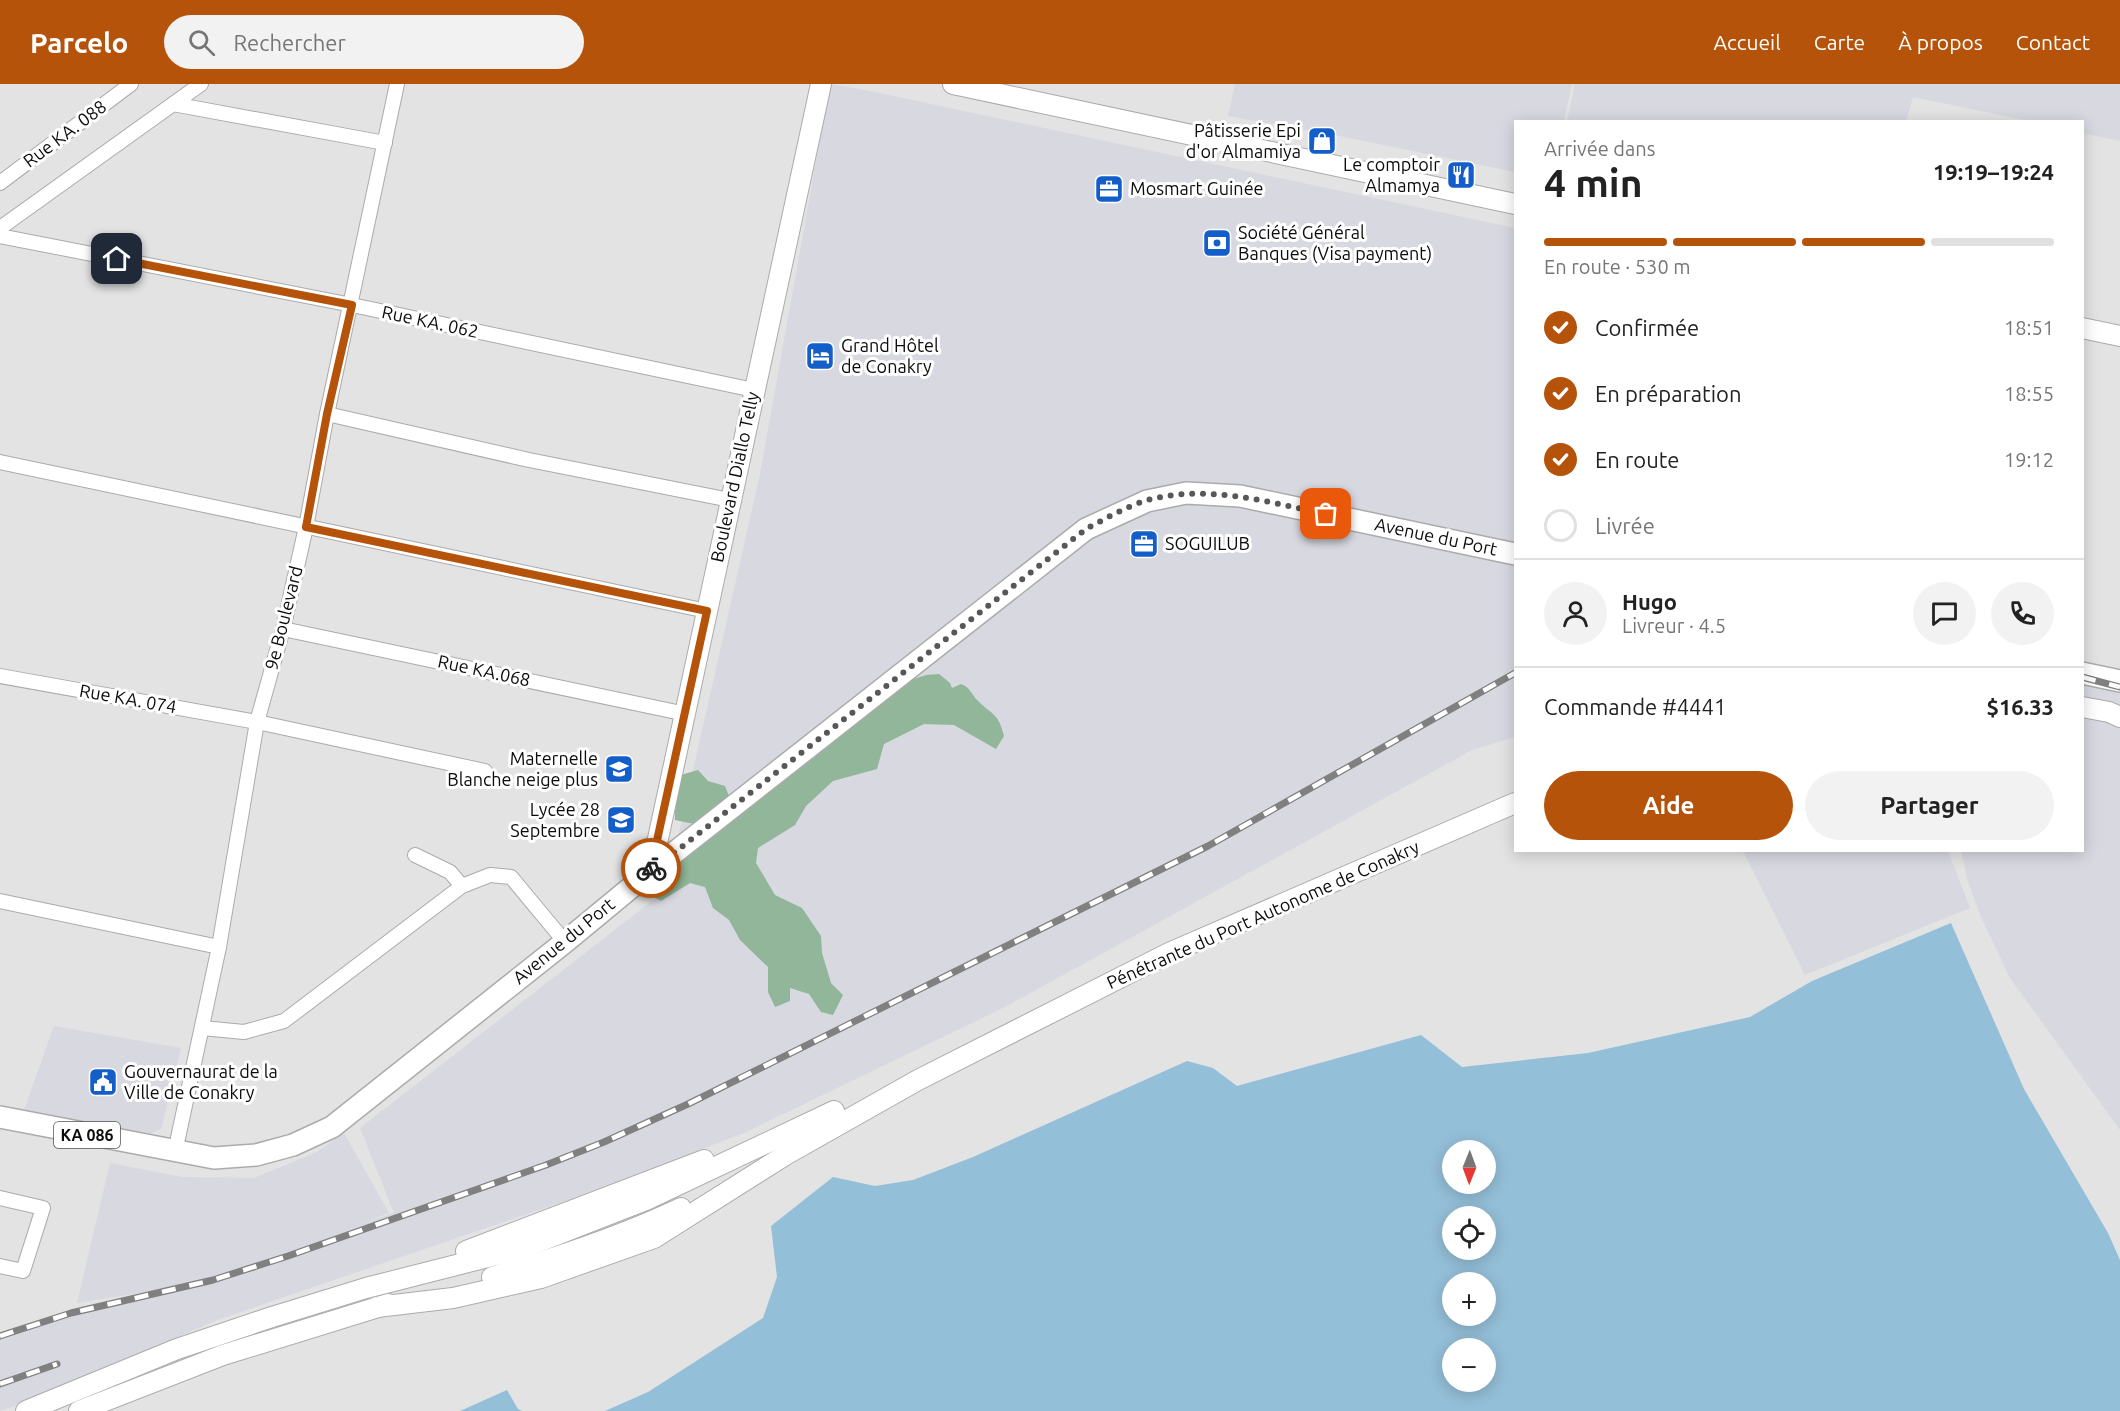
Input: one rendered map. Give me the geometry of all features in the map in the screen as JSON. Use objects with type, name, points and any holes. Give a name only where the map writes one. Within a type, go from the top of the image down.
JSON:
[{"type":"main road","name":"Avenue du Port","points":[[0,1117],[214,1158],[256,1155],[293,1145],[332,1127],[651,871],[1086,529],[1147,501],[1186,493],[1240,496],[1514,554]]},
{"type":"main road","points":[[2084,672],[2120,681]]},
{"type":"street","name":"Rue KA. 088","points":[[0,183],[131,84]]},
{"type":"street","points":[[0,228],[201,84]]},
{"type":"street","name":"9e Boulevard","points":[[175,1152],[219,947],[257,722],[283,629],[306,527],[327,414],[352,305],[397,84]]},
{"type":"street","name":"Boulevard Diallo Telly","points":[[651,871],[753,390],[821,84]]},
{"type":"street","points":[[953,84],[1514,204]]},
{"type":"street","points":[[173,104],[385,143]]},
{"type":"street","name":"Rue KA. 062","points":[[0,236],[352,305],[753,390]]},
{"type":"street","points":[[2084,328],[2120,336]]},
{"type":"street","points":[[327,414],[529,460],[730,500]]},
{"type":"street","points":[[0,462],[707,611]]},
{"type":"street","name":"Rue KA.068","points":[[283,629],[686,714]]},
{"type":"street","name":"Rue KA. 074","points":[[0,676],[257,722],[485,771]]},
{"type":"street","points":[[2084,707],[2109,712],[2120,717]]},
{"type":"street","name":"Pénétrante du Port Autonome de Conakry","points":[[918,1080],[1169,954],[1514,803]]},
{"type":"street","points":[[415,855],[450,872],[462,886]]},
{"type":"street","points":[[202,1028],[244,1032],[284,1021],[462,886],[490,875],[511,877],[565,942]]},
{"type":"street","points":[[0,902],[219,947]]},
{"type":"street","points":[[26,1411],[177,1349],[366,1288],[918,1080]]},
{"type":"street","points":[[79,1411],[224,1355],[377,1307],[535,1264],[648,1224],[786,1154],[918,1080]]},
{"type":"street","points":[[0,1198],[43,1208],[23,1271],[0,1266]]},
{"type":"shaded area","points":[[830,84],[1514,228],[1514,737],[1472,750],[1005,1007],[744,1133],[571,1199],[217,1320],[32,1400],[0,1411],[0,1334],[5,1335],[158,1290],[77,1303],[110,1163],[182,1177],[254,1178],[317,1152],[344,1133],[389,1213],[357,1225],[394,1213],[360,1128],[666,890],[760,474]]},
{"type":"shaded area","points":[[1235,84],[1572,84],[1564,120],[1514,120],[1514,172],[1228,116]]},
{"type":"shaded area","points":[[1575,84],[2120,84],[2120,141],[2084,133],[2084,120],[2025,120],[1913,97],[1906,120],[1567,120]]},
{"type":"shaded area","points":[[2084,683],[2120,691],[2120,1130],[2010,978],[1981,917],[1967,879],[1961,852],[2084,852]]},
{"type":"shaded area","points":[[1744,852],[1948,852],[1970,908],[1805,975]]},
{"type":"shaded area","name":"Gouvernaurat de la Ville de Conakry","points":[[54,1026],[181,1048],[161,1129],[141,1138],[22,1116]]},
{"type":"green space","points":[[939,674],[950,683],[952,688],[961,684],[969,689],[978,701],[997,718],[1004,736],[996,749],[954,725],[924,724],[884,744],[877,769],[833,781],[806,806],[795,825],[758,848],[756,863],[775,895],[802,908],[821,936],[822,953],[831,983],[843,995],[833,1015],[821,1012],[809,994],[790,988],[790,1001],[775,1007],[768,992],[768,967],[740,940],[729,920],[713,908],[705,887],[690,883],[661,901],[645,892],[688,834],[699,825],[675,820],[675,799],[681,775],[698,770],[708,781],[725,786],[729,796],[905,682],[926,675]]},
{"type":"water","points":[[1951,923],[2024,1089],[2108,1233],[2120,1260],[2120,1411],[605,1411],[648,1392],[763,1318],[777,1277],[771,1226],[833,1177],[875,1186],[913,1180],[973,1157],[1187,1061],[1213,1068],[1237,1086],[1421,1035],[1462,1067],[1588,1053],[1750,1017],[1812,981]]},
{"type":"water","points":[[507,1390],[518,1409],[522,1411],[460,1411]]},
{"type":"railway","points":[[0,1336],[71,1313],[213,1280],[288,1256],[546,1165],[604,1142],[688,1104],[1208,846],[1514,674]]},
{"type":"railway","points":[[2084,678],[2120,687]]},
{"type":"railway","points":[[0,1384],[57,1364]]},
{"type":"way so far","points":[[651,868],[651,871],[1086,529],[1105,519],[1147,501],[1186,493],[1240,496],[1326,514]]},
{"type":"place","name":"Pâtisserie Epi d'or Almamiya","points":[[1322,141]]},
{"type":"place","name":"Le comptoir Almamya","points":[[1461,175]]},
{"type":"place","name":"Mosmart Guinée","points":[[1109,189]]},
{"type":"place","name":"Société Général Banques (Visa payment)","points":[[1217,243]]},
{"type":"place","name":"Grand Hôtel de Conakry","points":[[820,356]]},
{"type":"place","name":"SOGUILUB","points":[[1144,544]]},
{"type":"place","name":"Maternelle Blanche neige plus","points":[[619,769]]},
{"type":"place","name":"Lycée 28 Septembre","points":[[621,820]]},
{"type":"place","name":"Gouvernaurat de la Ville de Conakry","points":[[103,1082]]},
{"type":"route","points":[[117,259],[352,305],[327,414],[306,527],[707,611],[651,868]]}]
